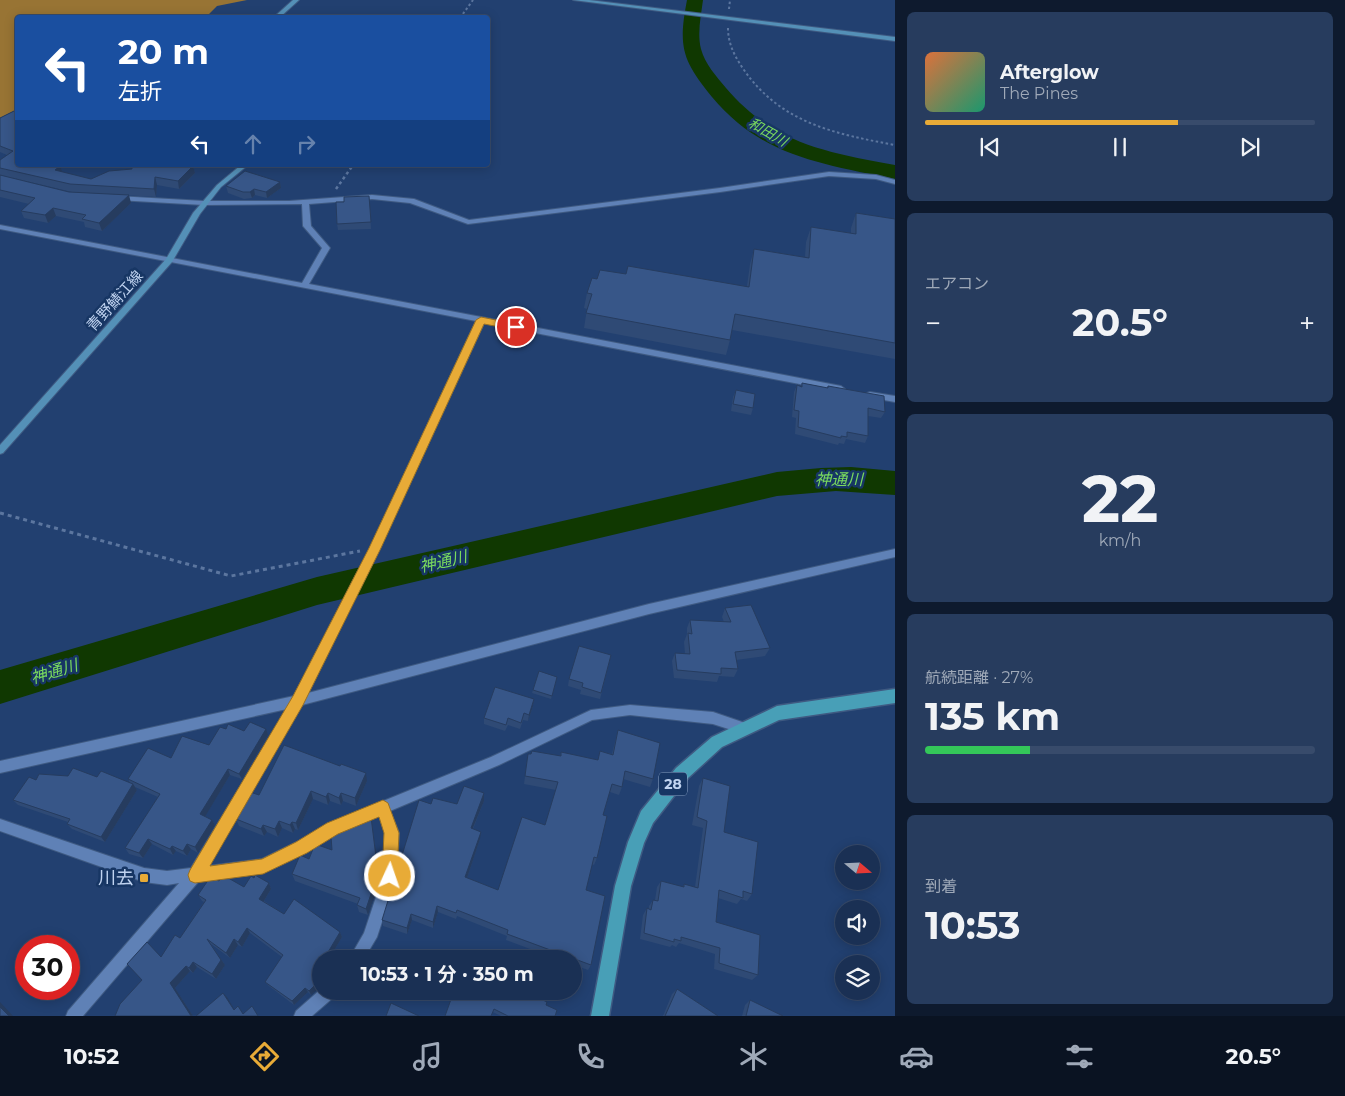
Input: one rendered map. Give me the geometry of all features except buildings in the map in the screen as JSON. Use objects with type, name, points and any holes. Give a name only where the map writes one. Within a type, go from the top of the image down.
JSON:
[{"type":"main road","points":[[278,15],[296,0]]},
{"type":"main road","points":[[576,0],[895,39]]},
{"type":"main road","name":"青野鯖江線","points":[[0,452],[169,260],[204,203],[219,186],[243,167]]},
{"type":"main road","name":"28","points":[[600,1016],[623,886],[636,842],[647,817],[682,773],[717,742],[777,713],[895,696]]},
{"type":"street","points":[[110,198],[204,203],[305,202],[331,196],[372,197],[411,201],[468,222],[829,174],[876,177],[895,182]]},
{"type":"street","points":[[304,285],[326,248],[307,226],[305,202]]},
{"type":"street","points":[[0,227],[846,390]]},
{"type":"street","points":[[74,1016],[195,875],[298,701],[350,599],[481,320]]},
{"type":"street","points":[[866,394],[895,399]]},
{"type":"street","points":[[0,767],[298,701],[649,609],[895,553]]},
{"type":"street","points":[[0,825],[144,875],[167,878],[195,875],[263,866],[302,848],[332,828],[495,761],[591,715],[630,710],[713,718],[744,728]]},
{"type":"street","points":[[362,950],[370,937],[390,876],[392,833],[383,808]]},
{"type":"street","points":[[301,1016],[320,1000]]},
{"type":"path","points":[[462,15],[473,0]]},
{"type":"path","points":[[729,23],[727,40],[749,81],[785,112],[804,123],[895,145]]},
{"type":"path","points":[[331,196],[352,167]]},
{"type":"path","points":[[0,513],[231,576],[372,552]]},
{"type":"shaded area","points":[[0,0],[247,0],[217,6],[208,15],[15,15],[15,116],[0,124]]},
{"type":"waterway","name":"和田川","points":[[695,0],[691,37],[696,60],[705,75],[735,111],[750,124],[766,135],[783,143],[819,156],[895,172]]},
{"type":"waterway","name":"神通川","points":[[0,687],[317,591],[777,484],[806,480],[836,479],[895,483]]},
{"type":"place","name":"川去","points":[[144,878]]},
{"type":"route","points":[[390,876],[392,833],[383,808],[332,828],[302,848],[263,866],[195,875],[298,701],[345,610],[481,320],[516,327]]}]
